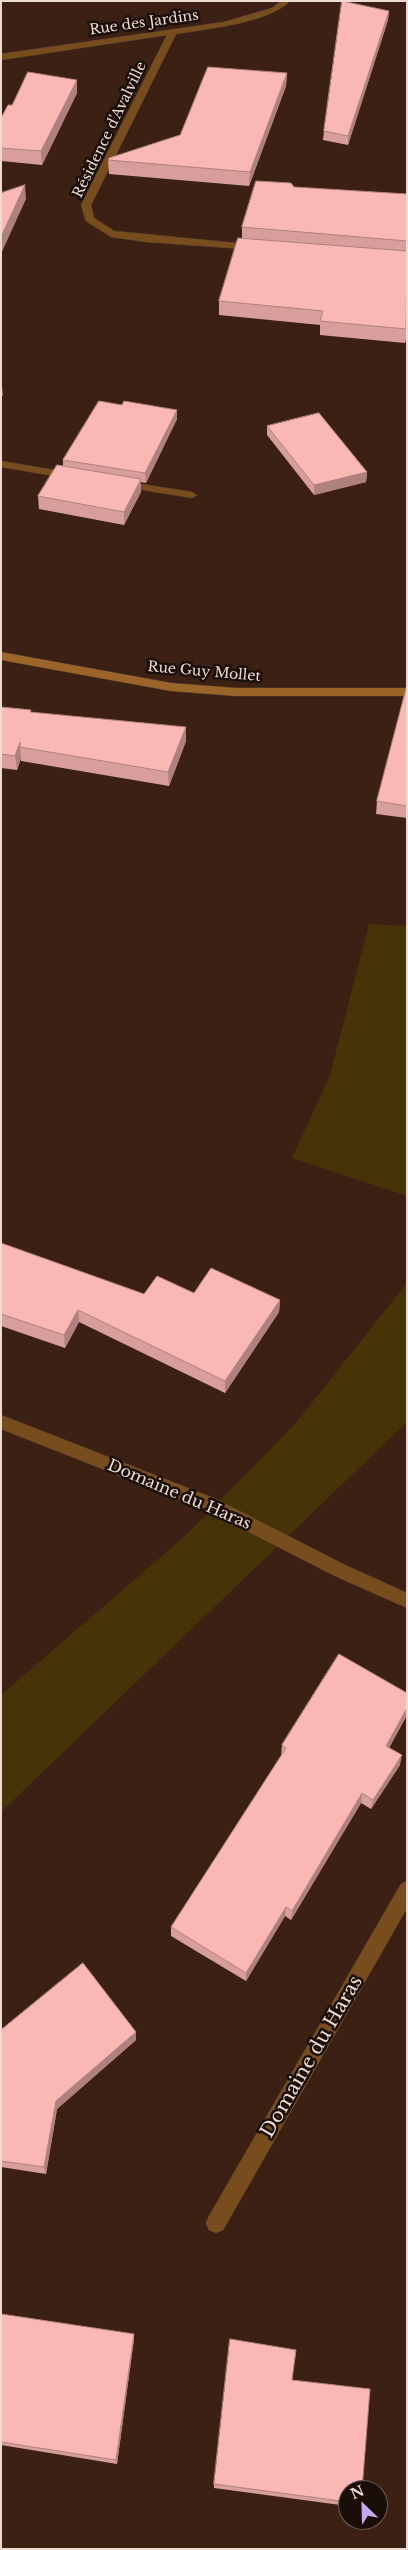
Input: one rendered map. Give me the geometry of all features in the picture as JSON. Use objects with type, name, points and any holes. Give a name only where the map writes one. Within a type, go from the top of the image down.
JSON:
[{"type":"street","name":"Rue des Jardins","points":[[1,57],[225,24],[275,10],[286,1]]},
{"type":"street","name":"Résidence d'Avalville","points":[[172,33],[86,205],[89,220],[111,234],[147,239],[262,248]]},
{"type":"street","points":[[1,464],[87,478]]},
{"type":"street","points":[[106,481],[192,495]]},
{"type":"street","name":"Rue Guy Mollet","points":[[1,656],[171,687],[236,692],[407,692]]},
{"type":"street","name":"Domaine du Haras","points":[[1,1422],[210,1504],[339,1570],[407,1601]]},
{"type":"street","name":"Domaine du Haras","points":[[216,2223],[407,1890]]},
{"type":"shaded area","points":[[369,924],[407,926],[407,1196],[292,1158],[330,1075]]},
{"type":"shaded area","points":[[407,1283],[407,1422],[1,1812],[1,1695],[185,1536],[295,1424]]},
{"type":"building","points":[[342,1],[389,11],[348,136],[324,131]]},
{"type":"building","points":[[208,67],[287,73],[250,172],[108,160],[109,158],[180,135]]},
{"type":"building","points":[[28,72],[77,80],[41,151],[1,148],[1,118],[8,105],[12,105]]},
{"type":"building","points":[[256,181],[291,183],[294,187],[407,194],[407,241],[242,227]]},
{"type":"building","points":[[25,185],[1,237],[1,193]]},
{"type":"building","points":[[238,238],[407,251],[406,329],[320,321],[323,311],[219,301]]},
{"type":"building","points":[[99,401],[122,405],[124,401],[177,410],[145,473],[63,460]]},
{"type":"building","points":[[319,413],[367,472],[314,485],[267,426]]},
{"type":"building","points":[[57,465],[141,479],[124,512],[38,496]]},
{"type":"building","points":[[407,685],[407,806],[377,801]]},
{"type":"building","points":[[1,707],[31,710],[30,712],[186,727],[168,772],[20,747],[20,742],[15,756],[1,754]]},
{"type":"building","points":[[1,1243],[144,1294],[157,1276],[194,1293],[211,1268],[280,1300],[225,1381],[78,1310],[64,1335],[1,1314]]},
{"type":"building","points":[[339,1654],[407,1693],[407,1708],[386,1746],[402,1755],[373,1800],[362,1793],[292,1911],[286,1907],[246,1973],[171,1927],[286,1748],[282,1745]]},
{"type":"building","points":[[83,1963],[136,2032],[56,2101],[44,2167],[1,2161],[1,2030]]},
{"type":"building","points":[[1,2314],[134,2334],[116,2460],[1,2442]]},
{"type":"building","points":[[230,2339],[296,2350],[292,2380],[370,2389],[363,2480],[338,2480],[338,2501],[214,2484]]}]
